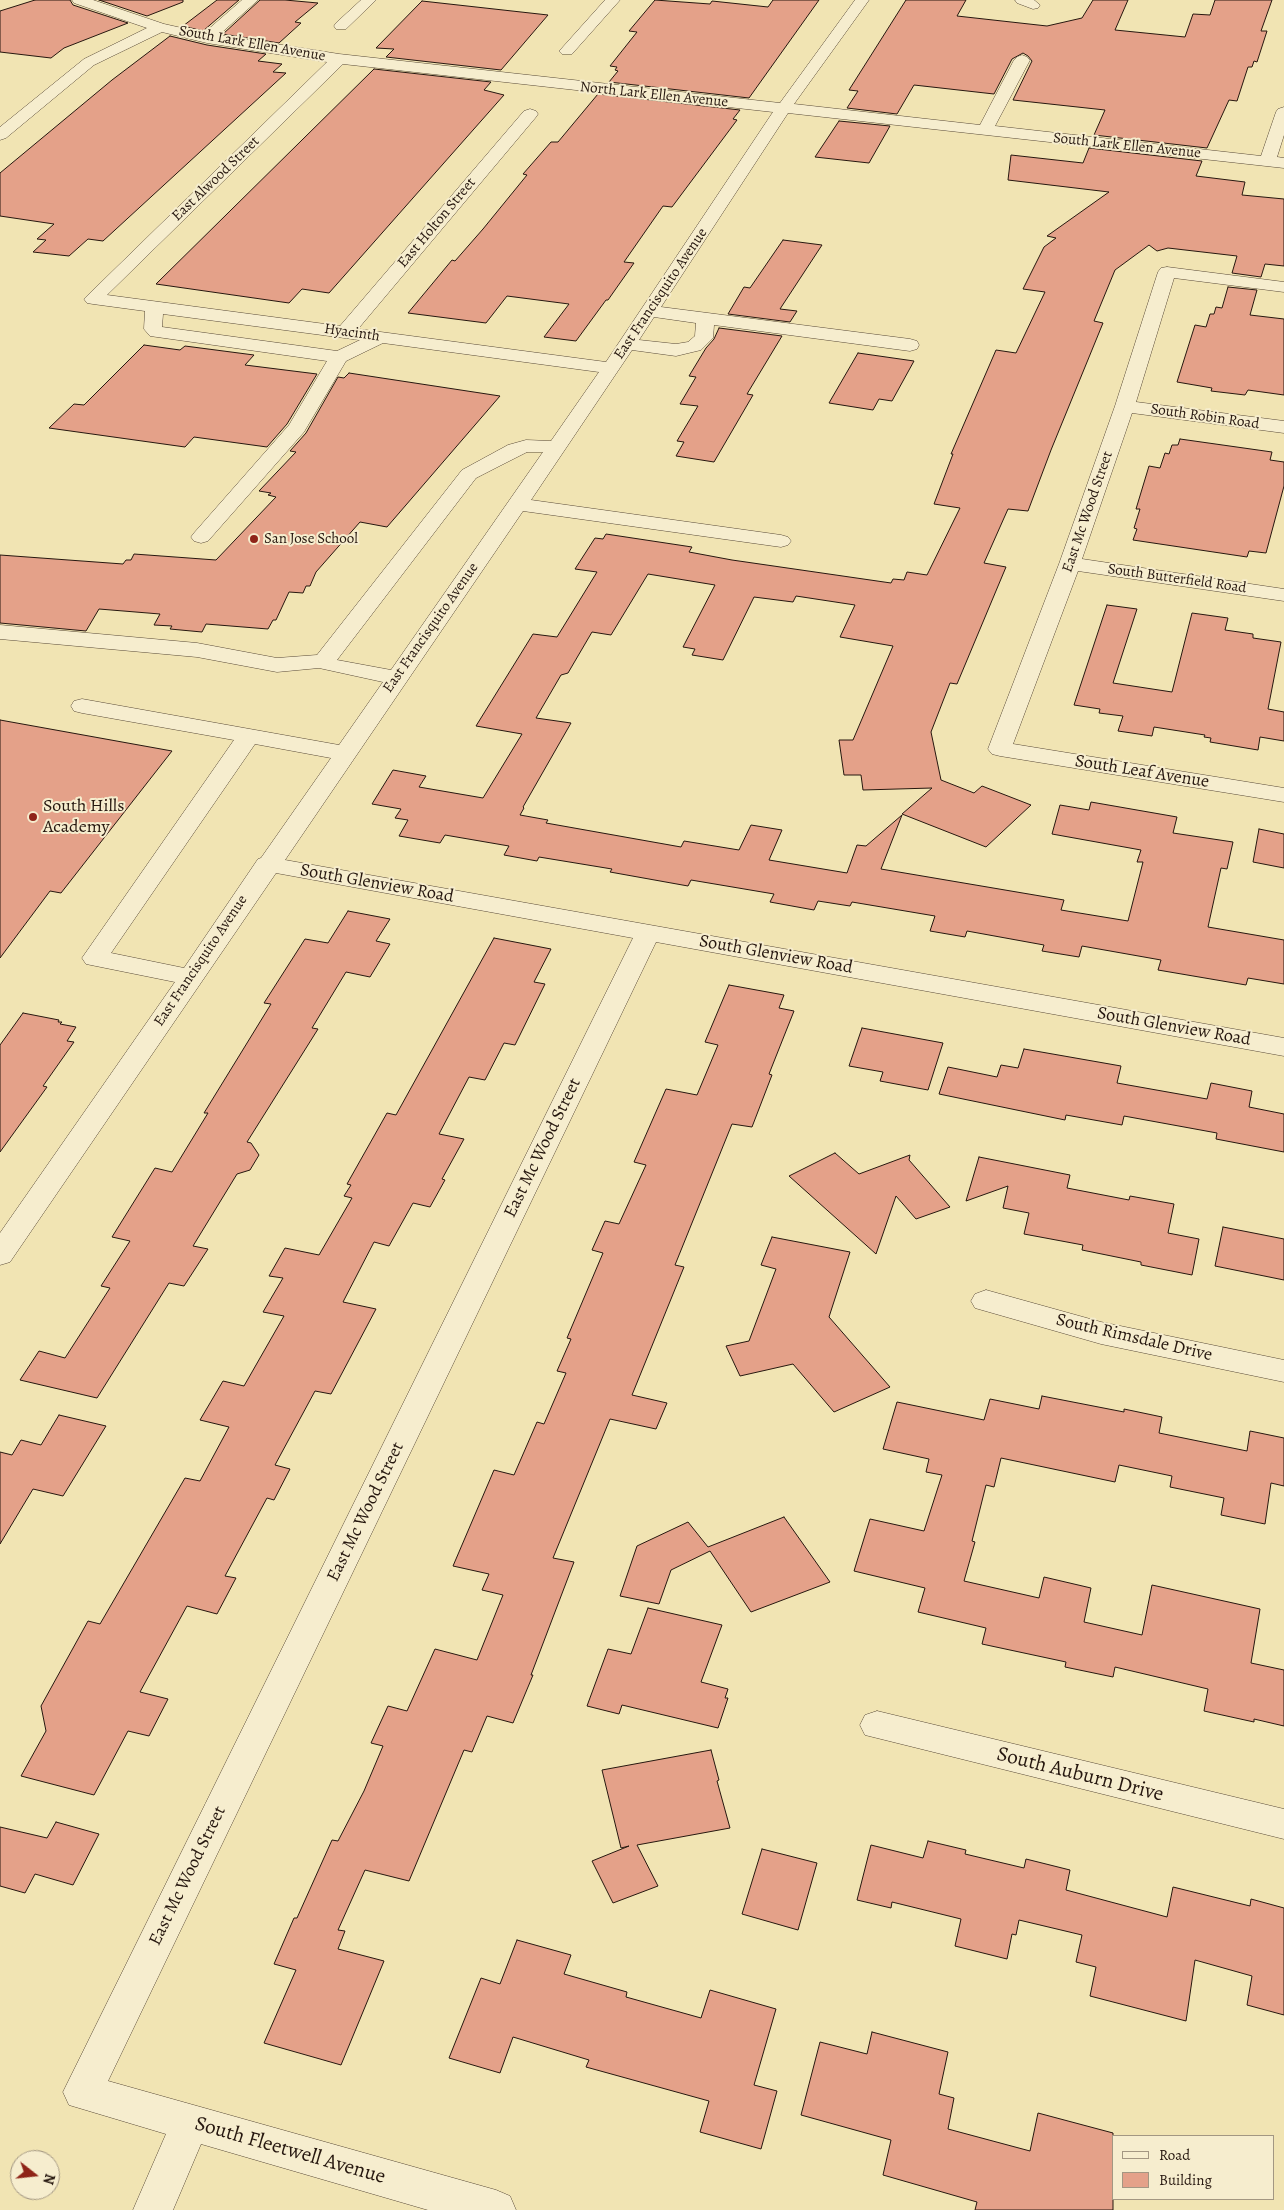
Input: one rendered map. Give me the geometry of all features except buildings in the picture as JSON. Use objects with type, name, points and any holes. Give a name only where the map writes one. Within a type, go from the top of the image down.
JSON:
[{"type":"street","name":"South Lark Ellen Avenue","points":[[79,0],[160,27],[207,38],[339,59]]},
{"type":"street","points":[[207,38],[251,0]]},
{"type":"street","points":[[341,26],[369,0]]},
{"type":"street","points":[[567,51],[613,0]]},
{"type":"street","name":"East Francisquito Avenue","points":[[0,1255],[267,864],[611,368],[783,109],[862,0]]},
{"type":"street","points":[[0,135],[89,62],[160,27]]},
{"type":"street","name":"North Lark Ellen Avenue","points":[[339,59],[976,130]]},
{"type":"street","name":"East Alwood Street","points":[[92,298],[339,59]]},
{"type":"street","points":[[976,130],[994,116],[1022,60]]},
{"type":"street","points":[[1267,161],[1284,112]]},
{"type":"street","name":"East Holton Street","points":[[344,332],[530,114]]},
{"type":"street","name":"South Lark Ellen Avenue","points":[[976,130],[1284,163]]},
{"type":"street","name":"East Mc Wood Street","points":[[1000,749],[1070,564],[1125,406],[1167,272],[1284,287]]},
{"type":"street","name":"Hyacinth","points":[[92,298],[611,368]]},
{"type":"street","points":[[154,307],[153,329],[157,332],[339,357],[380,337]]},
{"type":"street","points":[[649,311],[910,345]]},
{"type":"street","points":[[627,344],[676,350],[694,346],[704,338],[706,329],[704,318]]},
{"type":"street","points":[[201,537],[296,428],[339,357]]},
{"type":"street","name":"South Robin Road","points":[[1125,406],[1284,427]]},
{"type":"street","points":[[324,661],[326,655],[468,474],[516,449],[526,446],[557,446]]},
{"type":"street","points":[[517,504],[781,541]]},
{"type":"street","name":"South Butterfield Road","points":[[1070,564],[1284,595]]},
{"type":"street","points":[[0,632],[197,650],[278,665],[324,661],[329,665],[397,678]]},
{"type":"street","points":[[82,706],[344,753]]},
{"type":"street","points":[[190,977],[95,958],[249,736]]},
{"type":"street","name":"South Leaf Avenue","points":[[1000,749],[1284,796]]},
{"type":"street","name":"South Glenview Road","points":[[267,864],[1284,1047]]},
{"type":"street","name":"East Mc Wood Street","points":[[83,2092],[648,932]]},
{"type":"street","name":"South Rimsdale Drive","points":[[986,1301],[1101,1333],[1284,1371]]},
{"type":"street","name":"South Auburn Drive","points":[[877,1725],[1284,1824]]},
{"type":"street","name":"South Fleetwell Avenue","points":[[83,2092],[496,2210]]},
{"type":"street","points":[[153,2210],[192,2123]]},
{"type":"place","name":"San Jose School","points":[[254,539]]},
{"type":"place","name":"South Hills Academy","points":[[33,817]]}]
